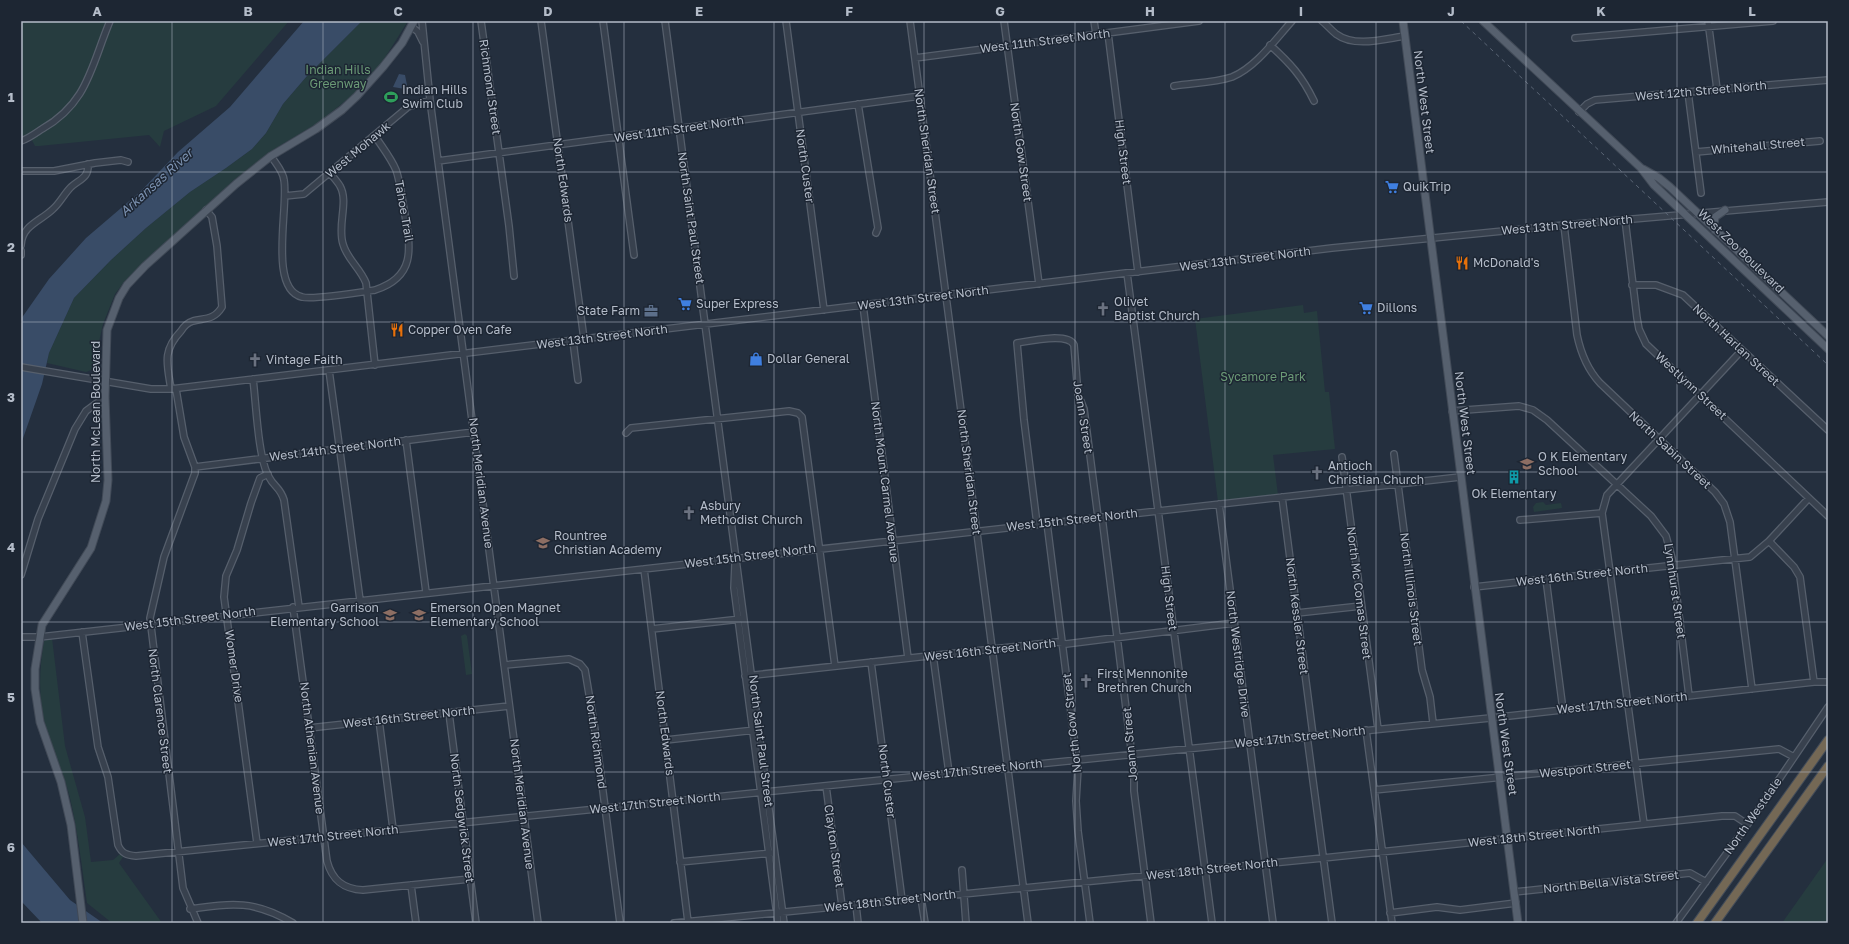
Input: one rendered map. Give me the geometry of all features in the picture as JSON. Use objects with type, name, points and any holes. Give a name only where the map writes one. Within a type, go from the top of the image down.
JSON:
[{"type":"highway","points":[[1697,923],[1828,740]]},
{"type":"highway","points":[[1715,923],[1828,766]]},
{"type":"main road","name":"North West Street","points":[[1403,21],[1518,923]]},
{"type":"main road","name":"West Zoo Boulevard","points":[[1483,21],[1579,112],[1641,168],[1654,185],[1828,349]]},
{"type":"main road","name":"North McLean Boulevard","points":[[83,923],[71,825],[66,802],[36,706],[35,669],[42,625],[91,548],[106,501],[108,480],[105,397],[107,330],[118,298],[127,285],[145,266],[206,210],[271,156],[316,129],[357,96],[383,68],[402,42],[412,23]]},
{"type":"main road","name":"West Zoo Boulevard","points":[[1641,168],[1659,178],[1828,336]]},
{"type":"main road","points":[[1715,230],[1715,218],[1726,210]]},
{"type":"street","points":[[22,141],[66,113],[81,94],[94,66],[110,21]]},
{"type":"street","name":"North Meridian Avenue","points":[[424,21],[423,42],[430,100],[538,923]]},
{"type":"street","name":"Richmond Street","points":[[481,21],[514,276]]},
{"type":"street","name":"North Edwards","points":[[541,21],[584,339]]},
{"type":"street","points":[[603,21],[634,255]]},
{"type":"street","name":"North Saint Paul Street","points":[[665,21],[775,852],[780,912],[778,923]]},
{"type":"street","name":"North Custer","points":[[786,21],[824,310]]},
{"type":"street","name":"North Sheridan Street","points":[[910,21],[1028,923]]},
{"type":"street","name":"North Gow Street","points":[[1004,21],[1039,284]]},
{"type":"street","points":[[1094,21],[1096,34]]},
{"type":"street","name":"West 11th Street North","points":[[915,58],[1199,21]]},
{"type":"street","points":[[1174,86],[1230,77],[1251,65],[1292,21]]},
{"type":"street","points":[[1322,21],[1336,34],[1349,40],[1368,41],[1405,36]]},
{"type":"street","points":[[1575,38],[1708,24],[1773,21]]},
{"type":"street","name":"North Meridian Avenue","points":[[412,23],[423,42]]},
{"type":"street","points":[[1708,24],[1717,89]]},
{"type":"street","name":"High Street","points":[[1108,33],[1138,272]]},
{"type":"street","points":[[1270,45],[1296,70],[1303,79],[1314,101]]},
{"type":"street","name":"West 12th Street North","points":[[1579,112],[1586,104],[1595,100],[1828,80]]},
{"type":"street","points":[[1688,92],[1701,194]]},
{"type":"street","name":"West 11th Street North","points":[[438,161],[920,96]]},
{"type":"street","name":"West Mohawk","points":[[285,196],[304,194],[408,107],[430,100]]},
{"type":"street","points":[[858,104],[878,228],[876,233]]},
{"type":"street","name":"Tahoe Trail","points":[[271,156],[283,174],[285,196],[282,244],[284,277],[292,292],[304,298],[367,291],[386,286],[401,275],[407,263],[410,249],[396,170],[375,136]]},
{"type":"street","name":"Whitehall Street","points":[[1696,152],[1820,141]]},
{"type":"street","points":[[21,171],[54,171],[88,164],[121,160],[128,162]]},
{"type":"street","points":[[21,245],[22,237],[26,230],[53,210],[72,186],[84,178],[88,171],[88,164]]},
{"type":"street","points":[[330,173],[340,186],[343,198],[340,230],[343,246],[349,259],[363,276],[367,291],[375,365]]},
{"type":"street","name":"West 13th Street North","points":[[21,367],[106,380],[151,389],[174,389],[1430,237],[1828,202]]},
{"type":"street","points":[[195,467],[184,437],[174,389],[166,361],[167,351],[178,334],[187,324],[213,318],[222,308],[217,246],[212,217],[206,210]]},
{"type":"street","name":"Westlynn Street","points":[[1625,219],[1632,285],[1637,318],[1643,338],[1652,350],[1828,516]]},
{"type":"street","name":"North Sabin Street","points":[[1564,225],[1577,335],[1584,360],[1600,383],[1714,492],[1724,504],[1730,522],[1752,688]]},
{"type":"street","name":"High Street","points":[[1127,273],[1212,923]]},
{"type":"street","name":"North Harlan Street","points":[[1632,285],[1656,285],[1683,296],[1828,430]]},
{"type":"street","name":"North Mount Carmel Avenue","points":[[863,305],[908,658]]},
{"type":"street","name":"Joann Street","points":[[1037,524],[1024,420],[1017,343],[1059,338],[1072,340],[1075,348],[1078,394],[1084,409],[1118,637],[1132,754],[1134,791],[1151,923]]},
{"type":"street","points":[[572,341],[578,380]]},
{"type":"street","points":[[1644,824],[1602,513],[1607,495],[1658,438],[1742,350]]},
{"type":"street","points":[[330,370],[360,600]]},
{"type":"street","points":[[253,379],[262,458],[268,474],[280,490],[284,500],[299,607]]},
{"type":"street","points":[[21,575],[38,519],[75,429],[86,411],[105,397]]},
{"type":"street","name":"Lynnhurst Street","points":[[1452,411],[1519,406],[1533,410],[1547,420],[1651,516],[1666,536],[1672,566],[1689,696]]},
{"type":"street","points":[[626,433],[631,428],[794,411],[802,417],[835,666]]},
{"type":"street","name":"West 14th Street North","points":[[195,467],[474,432]]},
{"type":"street","points":[[406,440],[426,592]]},
{"type":"street","name":"North Illinois Street","points":[[1394,454],[1422,670],[1430,697],[1434,723]]},
{"type":"street","name":"North Mc Comas Street","points":[[1342,457],[1378,729]]},
{"type":"street","name":"North Clarence Street","points":[[195,467],[195,473],[164,558],[150,624],[183,888],[190,909],[198,923]]},
{"type":"street","name":"Womer Drive","points":[[257,843],[224,597],[226,576],[237,550],[260,478],[268,474]]},
{"type":"street","name":"West 15th Street North","points":[[21,637],[40,637],[494,584],[644,569],[819,548],[1460,477]]},
{"type":"street","name":"North Kessler Street","points":[[1282,497],[1313,735]]},
{"type":"street","name":"West 16th Street North","points":[[1474,587],[1734,559],[1755,554],[1809,498]]},
{"type":"street","name":"North Westridge Drive","points":[[1218,504],[1273,923]]},
{"type":"street","points":[[1520,520],[1602,513]]},
{"type":"street","name":"North Gow Street","points":[[1047,523],[1077,760],[1078,785],[1076,801],[1090,923]]},
{"type":"street","points":[[1769,541],[1794,567],[1800,577],[1814,682]]},
{"type":"street","name":"North Saint Paul Street","points":[[736,558],[734,588],[768,853],[780,912],[784,923]]},
{"type":"street","name":"North Edwards","points":[[644,569],[688,922]]},
{"type":"street","points":[[1546,579],[1563,710]]},
{"type":"street","points":[[1297,613],[1361,606]]},
{"type":"street","name":"North Athenian Avenue","points":[[293,607],[323,836],[329,871],[339,883],[353,889],[411,885]]},
{"type":"street","points":[[652,629],[745,619]]},
{"type":"street","name":"West 16th Street North","points":[[745,676],[932,655],[1174,631],[1234,623]]},
{"type":"street","name":"West 17th Street North","points":[[82,632],[98,747],[108,777],[118,845],[121,851],[126,855],[767,792],[1491,718],[1752,688],[1828,682]]},
{"type":"street","points":[[932,655],[949,773]]},
{"type":"street","name":"North Richmond","points":[[504,665],[569,659],[580,664],[585,670],[620,923]]},
{"type":"street","name":"North Custer","points":[[871,662],[902,900]]},
{"type":"street","name":"West 16th Street North","points":[[309,728],[509,706]]},
{"type":"street","name":"North Westdale","points":[[1676,923],[1828,707]]},
{"type":"street","name":"North Sedgwick Street","points":[[449,713],[476,923]]},
{"type":"street","points":[[379,720],[393,829]]},
{"type":"street","points":[[666,740],[759,730]]},
{"type":"street","points":[[1366,730],[1392,923]]},
{"type":"street","points":[[1307,736],[1332,923]]},
{"type":"street","name":"Westport Street","points":[[1374,790],[1779,749],[1794,757]]},
{"type":"street","name":"Clayton Street","points":[[826,786],[842,906]]},
{"type":"street","name":"West 18th Street North","points":[[674,923],[720,921],[780,912],[1265,864],[1728,815],[1735,816],[1747,824]]},
{"type":"street","points":[[680,862],[775,852]]},
{"type":"street","points":[[962,870],[966,923]]},
{"type":"street","name":"North Bella Vista Street","points":[[1514,892],[1690,873],[1706,882]]},
{"type":"street","points":[[416,923],[411,885],[470,879]]},
{"type":"street","points":[[921,898],[925,923]]},
{"type":"street","points":[[1390,913],[1437,907],[1460,910],[1516,902]]},
{"type":"street","points":[[190,909],[246,904],[268,910],[293,923]]},
{"type":"street","points":[[856,905],[858,923]]},
{"type":"green space","points":[[21,21],[289,21],[216,106],[164,131],[160,147],[149,135],[39,146],[35,146],[29,135],[21,137]]},
{"type":"green space","name":"Indian Hills Greenway","points":[[362,21],[408,21],[381,64],[354,94],[318,123],[276,148],[234,180],[124,282],[115,294],[103,324],[99,342],[99,363],[96,368],[86,372],[47,363],[49,353],[74,298],[111,260],[146,228],[190,192],[252,149],[266,133],[283,104],[307,76]]},
{"type":"green space","name":"Sycamore Park","points":[[1303,305],[1304,313],[1317,311],[1325,392],[1329,392],[1335,449],[1273,455],[1278,495],[1218,502],[1195,319]]},
{"type":"green space","points":[[1543,502],[1546,505],[1561,503],[1562,508],[1534,512],[1533,507],[1536,503]]},
{"type":"green space","points":[[465,634],[467,636],[472,674],[466,675],[461,636]]},
{"type":"green space","points":[[52,638],[65,746],[85,817],[91,862],[113,860],[120,854],[123,857],[119,863],[162,923],[112,923],[87,903],[78,837],[70,798],[43,718],[40,685],[42,652],[44,641]]},
{"type":"green space","points":[[1828,858],[1828,923],[1782,923]]},
{"type":"water","name":"Arkansas River","points":[[304,21],[362,21],[307,76],[283,104],[266,133],[252,149],[190,192],[146,228],[111,260],[74,298],[49,353],[42,384],[21,444],[21,319],[49,279],[86,238],[141,191],[178,152],[230,107]]},
{"type":"water","points":[[399,74],[405,75],[407,85],[405,89],[393,87]]},
{"type":"water","points":[[21,842],[70,900],[103,923],[42,923],[21,901]]},
{"type":"railway","points":[[1461,21],[1828,365]]},
{"type":"place","name":"Indian Hills Swim Club","points":[[391,97]]},
{"type":"place","name":"QuikTrip","points":[[1392,187]]},
{"type":"place","name":"McDonald's","points":[[1462,263]]},
{"type":"place","name":"Super Express","points":[[685,304]]},
{"type":"place","name":"Dillons","points":[[1366,308]]},
{"type":"place","name":"Olivet Baptist Church","points":[[1103,309]]},
{"type":"place","name":"State Farm","points":[[651,311]]},
{"type":"place","name":"Copper Oven Cafe","points":[[397,330]]},
{"type":"place","name":"Dollar General","points":[[756,359]]},
{"type":"place","name":"Vintage Faith","points":[[255,360]]},
{"type":"place","name":"O K Elementary School","points":[[1527,464]]},
{"type":"place","name":"Antioch Christian Church","points":[[1317,473]]},
{"type":"place","name":"Ok Elementary","points":[[1514,477]]},
{"type":"place","name":"Asbury Methodist Church","points":[[689,513]]},
{"type":"place","name":"Rountree Christian Academy","points":[[543,543]]},
{"type":"place","name":"Garrison Elementary School","points":[[390,615]]},
{"type":"place","name":"Emerson Open Magnet Elementary School","points":[[419,615]]},
{"type":"place","name":"First Mennonite Brethren Church","points":[[1086,681]]}]
